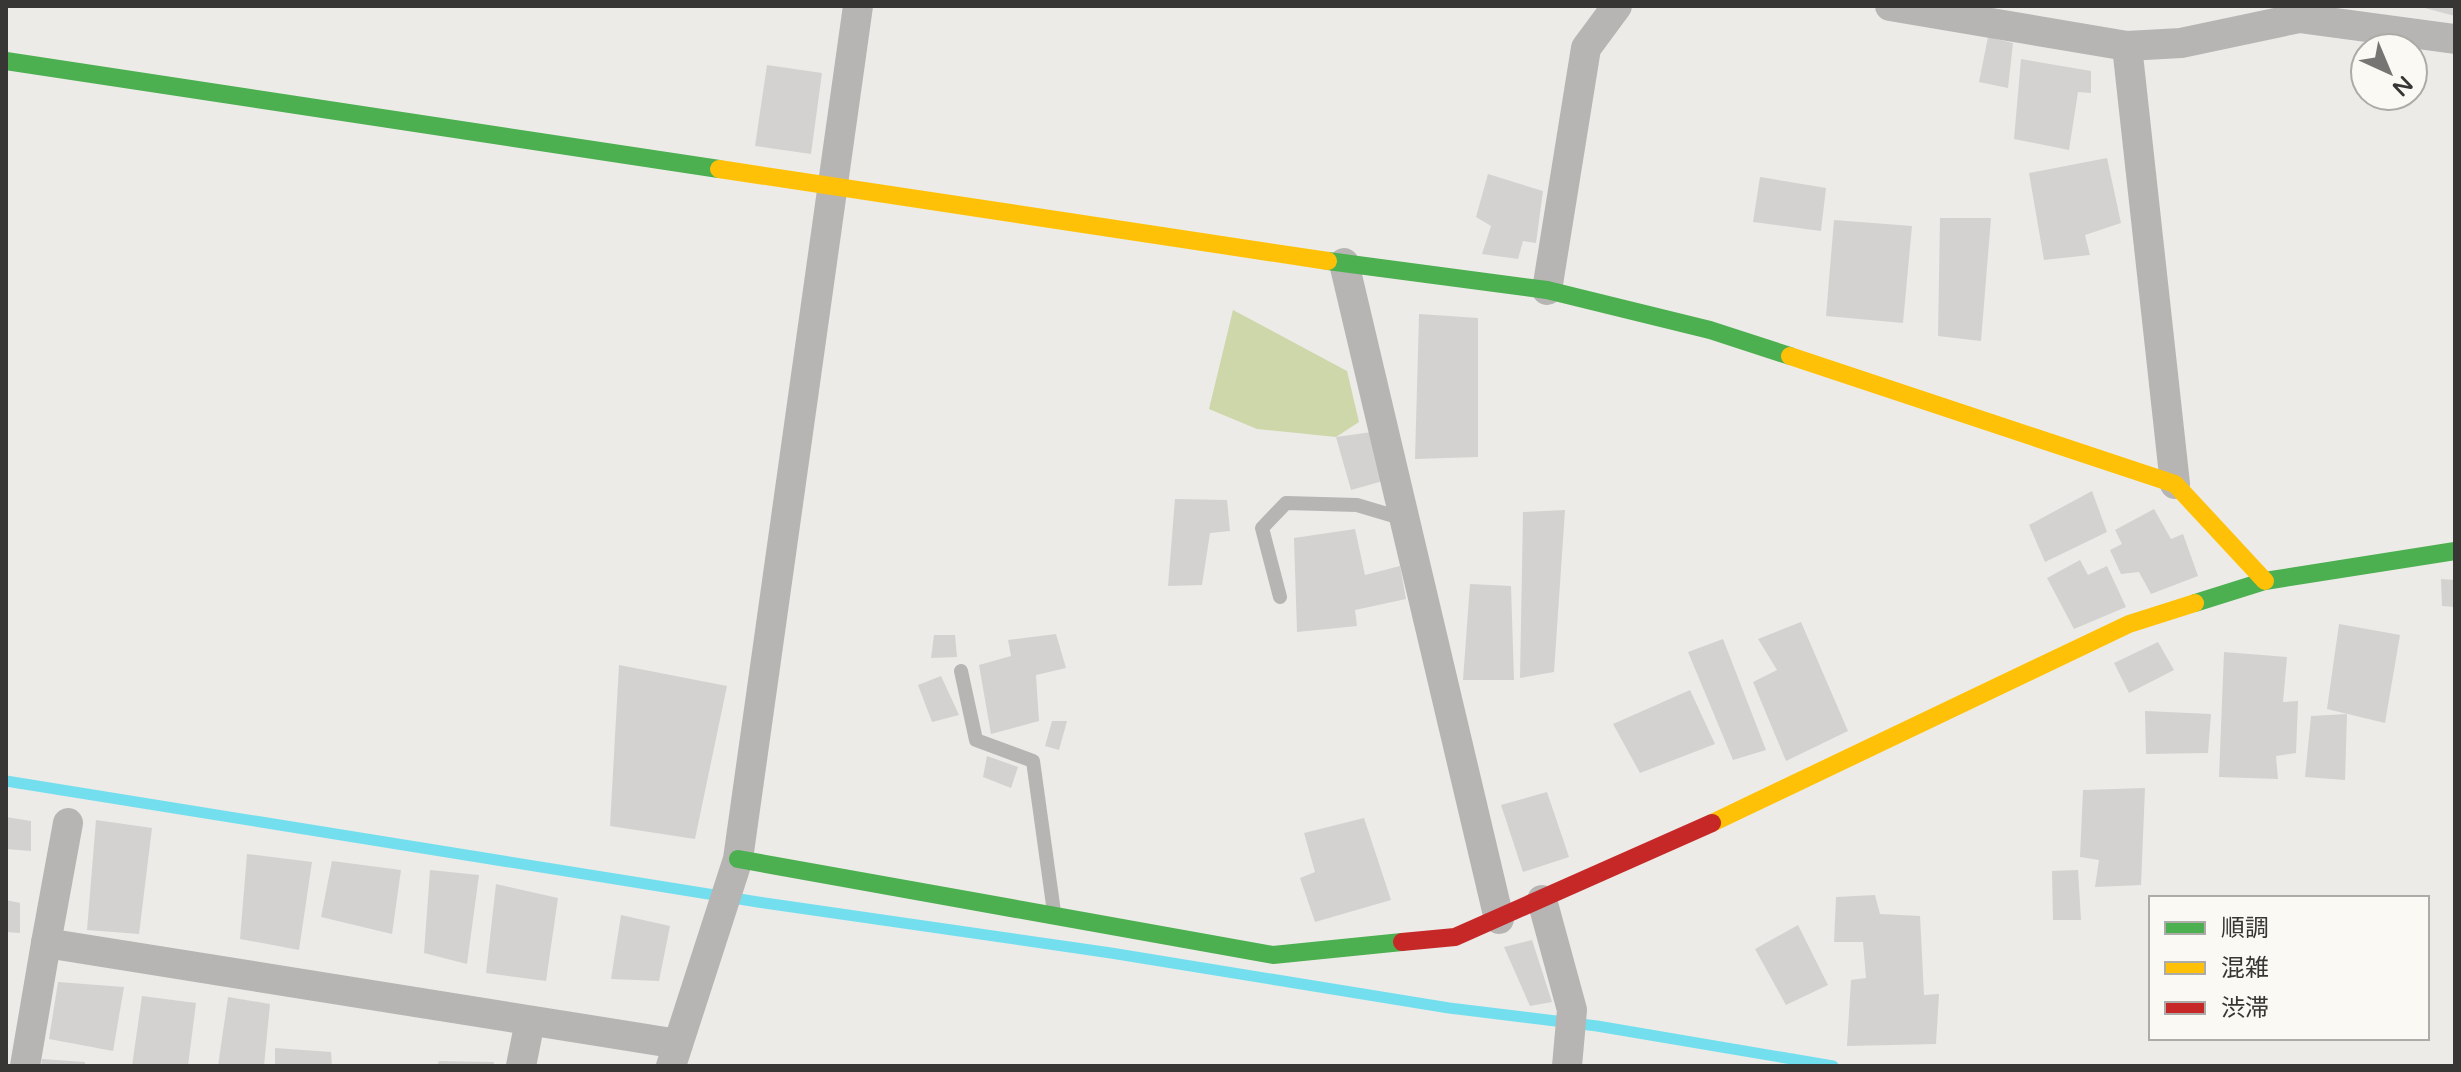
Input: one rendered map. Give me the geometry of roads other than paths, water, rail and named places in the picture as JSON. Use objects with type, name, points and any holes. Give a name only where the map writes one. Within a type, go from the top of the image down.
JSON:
[{"type":"street","points":[[46,943],[530,1021],[674,1055],[738,859],[858,6]]},
{"type":"street","points":[[1547,290],[1586,48],[1617,6]]},
{"type":"street","points":[[1890,6],[2127,46],[2181,43],[2299,18],[2455,39]]},
{"type":"street","points":[[2127,46],[2175,484]]},
{"type":"street","points":[[6,61],[1344,263],[1547,290],[1710,330],[1975,415],[2175,484],[2265,581]]},
{"type":"street","points":[[1344,263],[1499,919]]},
{"type":"street","points":[[738,859],[1273,955],[1455,937],[1542,900],[2129,624],[2265,581],[2455,551]]},
{"type":"street","points":[[25,1066],[68,823]]},
{"type":"street","points":[[1542,900],[1572,1010],[1567,1066]]},
{"type":"street","points":[[521,1066],[530,1021]]},
{"type":"lane","points":[[1280,597],[1262,528],[1286,503],[1357,505],[1405,519]]},
{"type":"lane","points":[[961,671],[976,740],[1033,761],[1055,916]]},
{"type":"waterway","points":[[6,781],[758,902],[1111,953],[1449,1008],[1597,1026],[1833,1066]]}]
